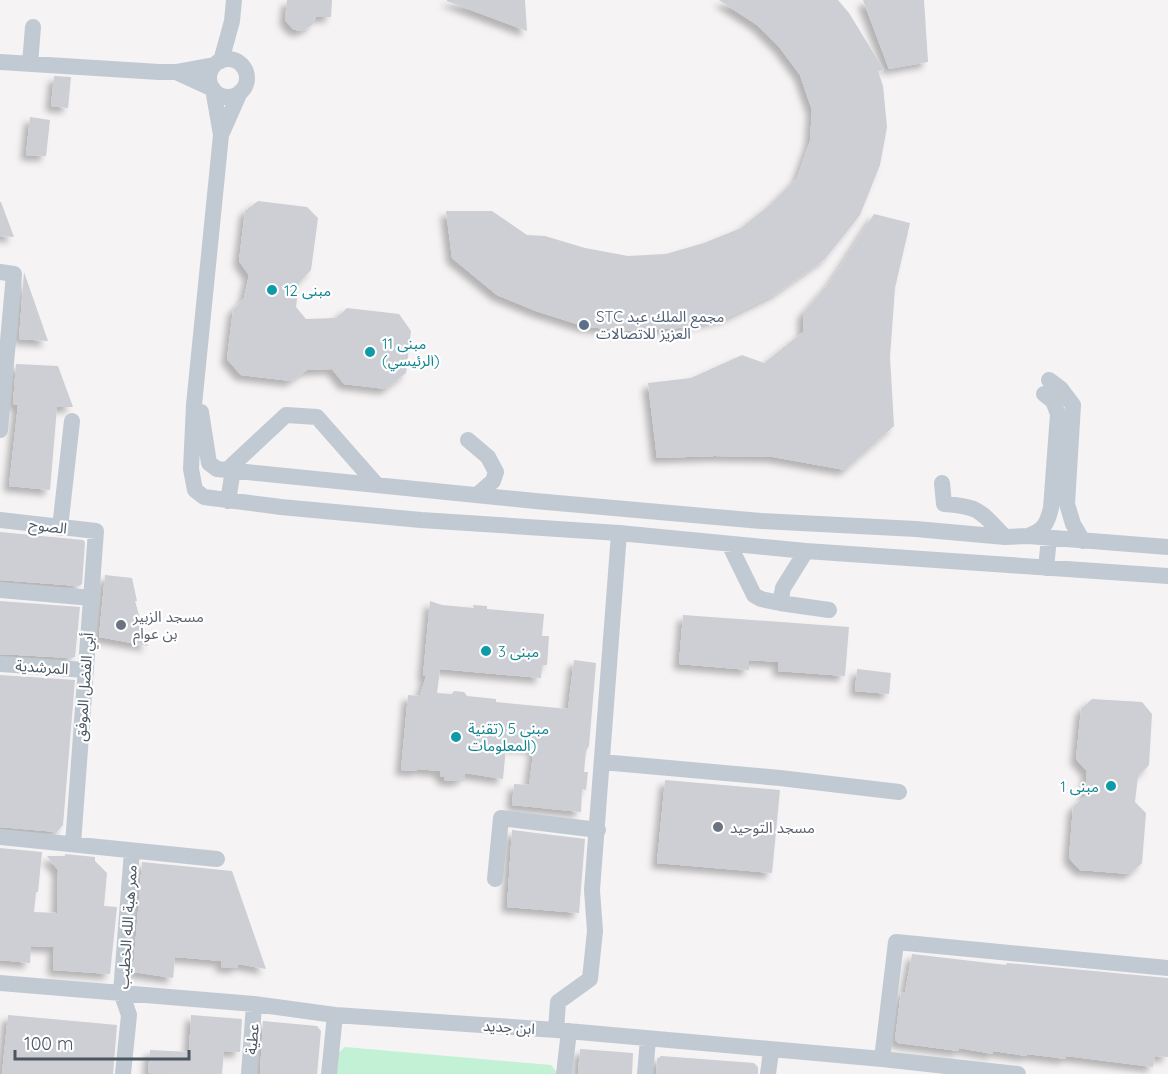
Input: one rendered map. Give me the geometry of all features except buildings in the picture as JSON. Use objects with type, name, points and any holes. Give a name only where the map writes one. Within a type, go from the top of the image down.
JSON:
[{"type":"street","points":[[234,0],[232,21],[218,63],[209,80],[213,89],[221,135],[197,382],[191,469],[195,490],[204,497],[421,520],[619,533],[759,547],[1168,576]]},
{"type":"street","points":[[221,135],[246,82],[232,21]]},
{"type":"street","points":[[30,64],[33,27]]},
{"type":"street","points":[[0,62],[176,72],[231,60],[241,64]]},
{"type":"street","points":[[176,72],[213,89],[217,94],[229,97],[240,92]]},
{"type":"street","points":[[0,430],[7,273]]},
{"type":"street","points":[[197,382],[209,463],[217,469],[762,521],[916,529],[1005,537],[1028,536],[1168,547]]},
{"type":"street","points":[[1028,536],[1040,532],[1047,521],[1050,508],[1058,414],[1047,387],[1061,388],[1073,405],[1067,504],[1073,524],[1083,541]]},
{"type":"street","points":[[228,501],[230,470],[286,415],[316,417],[376,484]]},
{"type":"street","points":[[60,528],[72,421]]},
{"type":"street","points":[[468,440],[488,457],[496,472],[492,481],[477,495]]},
{"type":"street","points":[[942,483],[944,504],[971,506],[1005,537]]},
{"type":"street","name":"الصوح","points":[[0,520],[96,531]]},
{"type":"street","points":[[759,547],[762,521]]},
{"type":"street","points":[[777,548],[781,522]]},
{"type":"street","name":"أبي الفضل الموفق","points":[[73,843],[96,531]]},
{"type":"street","points":[[564,1074],[558,1002],[590,979],[596,931],[592,890],[619,533]]},
{"type":"street","points":[[1050,568],[1053,538]]},
{"type":"street","points":[[729,544],[754,595],[780,603],[829,610]]},
{"type":"street","points":[[780,603],[783,588],[806,550]]},
{"type":"street","points":[[0,590],[92,598]]},
{"type":"street","name":"المرشدية","points":[[0,664],[85,670]]},
{"type":"street","points":[[602,762],[780,778],[899,792]]},
{"type":"street","points":[[495,879],[501,818],[598,830]]},
{"type":"street","points":[[0,837],[217,859]]},
{"type":"street","name":"ممر هبة الله الخطيب","points":[[123,1074],[129,1015],[121,992],[132,851]]},
{"type":"street","points":[[892,1065],[896,942],[1168,968]]},
{"type":"street","name":"ابن جديد","points":[[0,983],[254,1004],[335,1015],[562,1031],[892,1065],[1018,1074]]},
{"type":"street","name":"عطية","points":[[249,1074],[254,1004]]},
{"type":"street","points":[[328,1074],[335,1015]]},
{"type":"street","points":[[645,1074],[648,1039]]},
{"type":"street","points":[[768,1074],[771,1051]]},
{"type":"green space","points":[[345,1047],[551,1065],[558,1074],[335,1074],[337,1054]]},
{"type":"place","name":"مبنى 12","points":[[272,290]]},
{"type":"place","name":"STC مجمع الملك عبد العزيز للاتصالات","points":[[584,325]]},
{"type":"place","name":"مبنى 11 (الرئيسي)","points":[[370,352]]},
{"type":"place","name":"مسجد الزبير بن عوام","points":[[121,625]]},
{"type":"place","name":"مبنى 3","points":[[486,651]]},
{"type":"place","name":"مبنى 5 (تقنية المعلومات)","points":[[456,737]]},
{"type":"place","name":"مبنى 1","points":[[1111,786]]},
{"type":"place","name":"مسجد التوحيد","points":[[718,827]]}]
